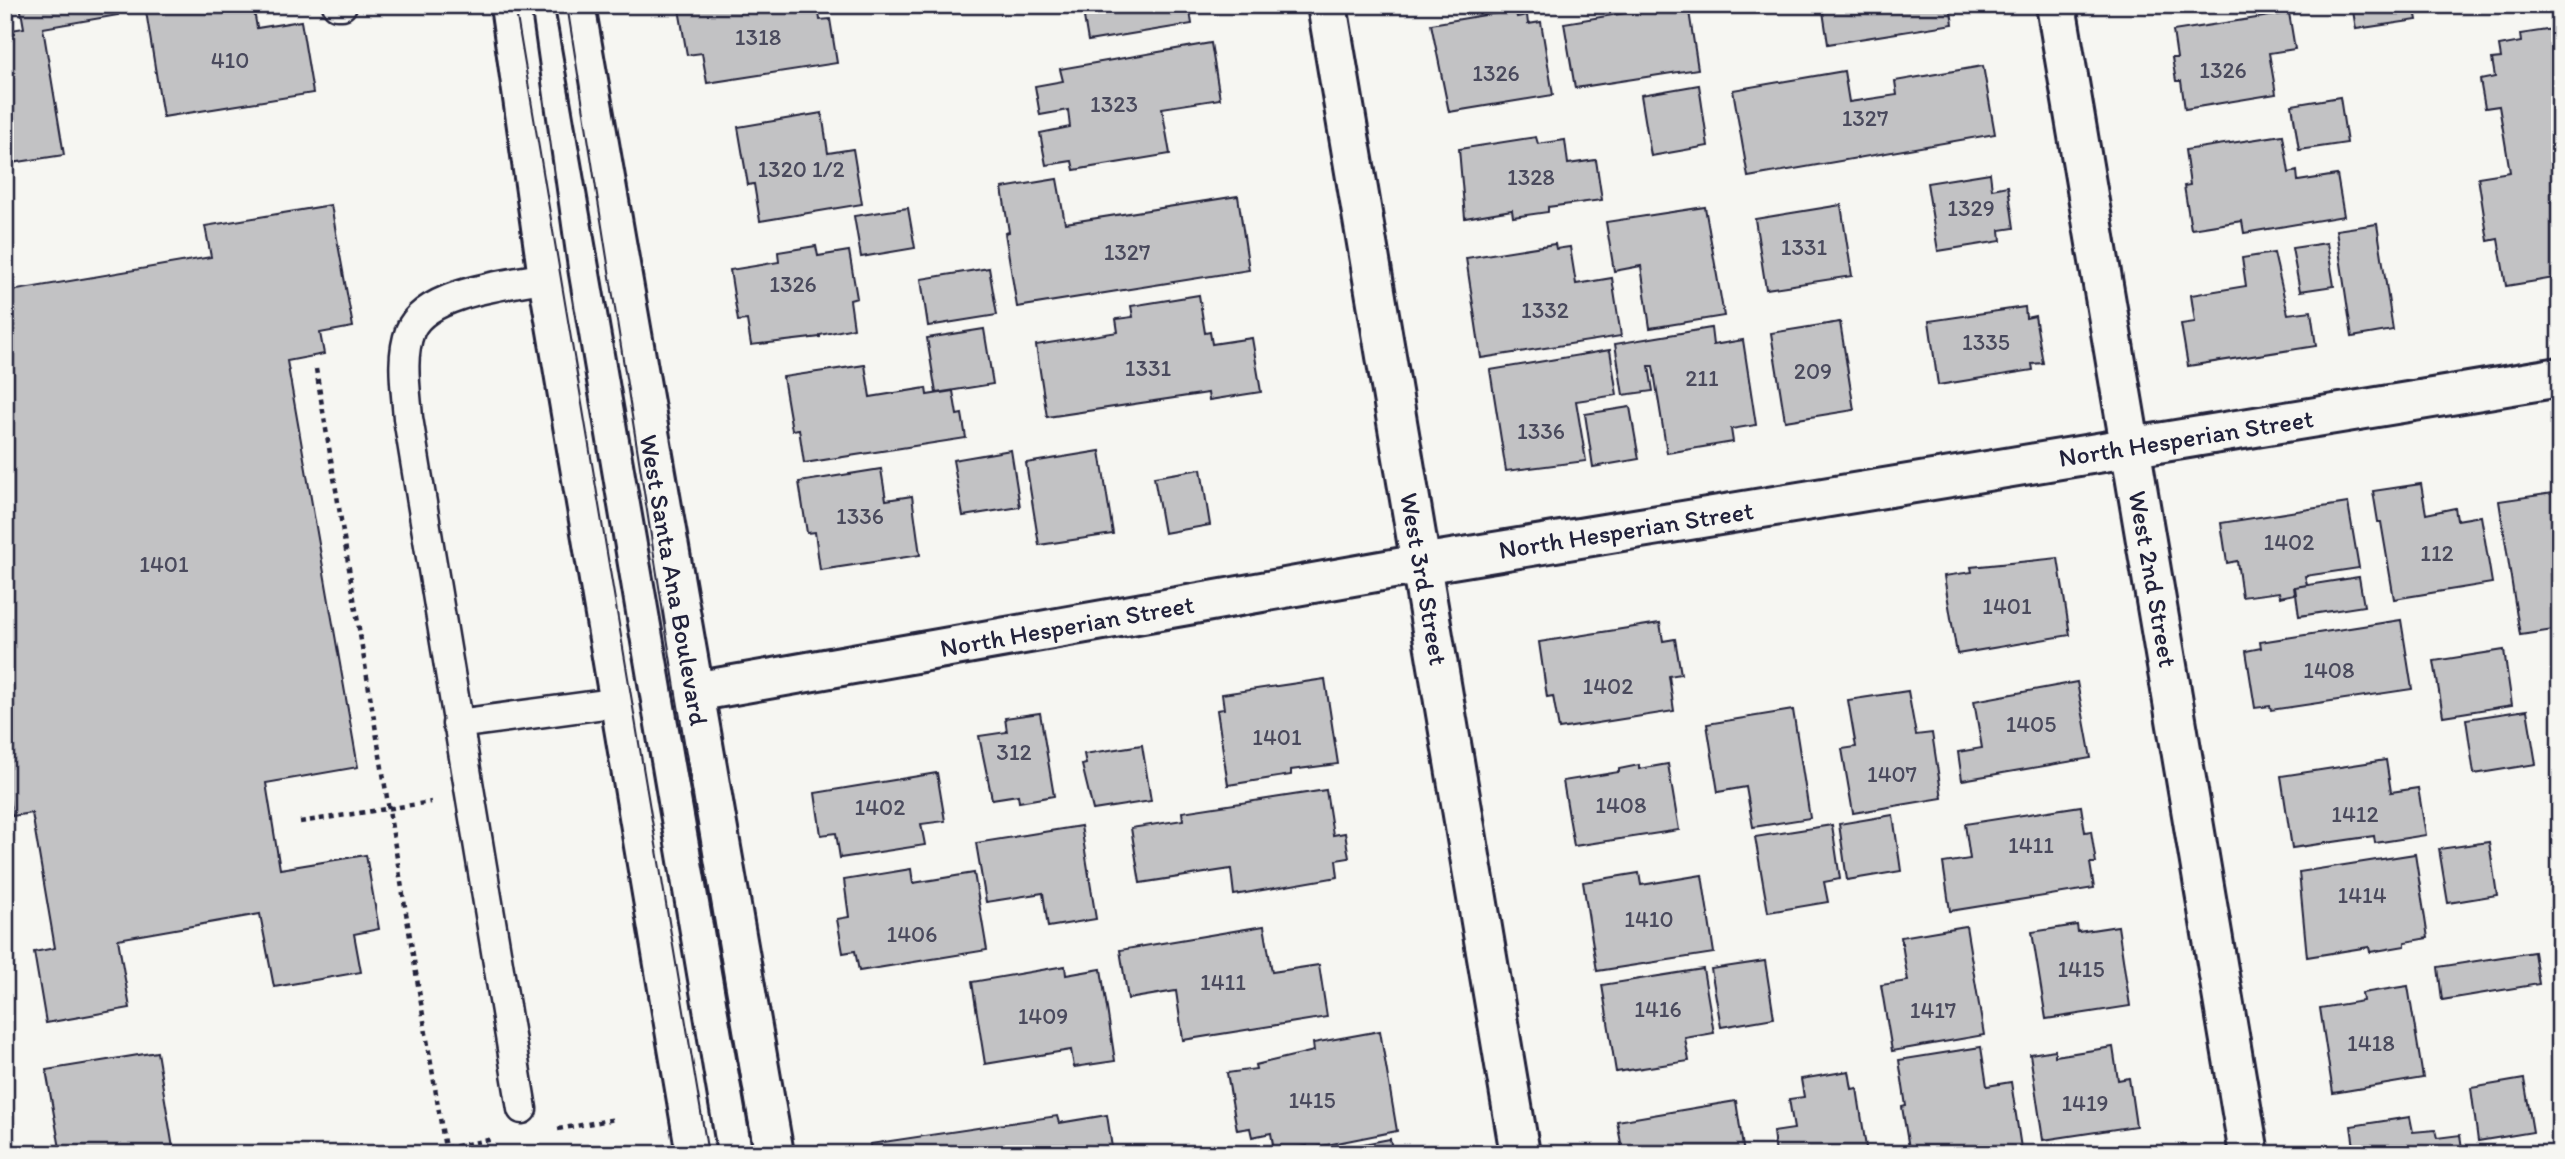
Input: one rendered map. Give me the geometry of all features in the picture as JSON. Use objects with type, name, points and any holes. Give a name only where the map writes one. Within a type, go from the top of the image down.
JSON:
[{"type":"street","points":[[510,5],[548,277],[696,1154]]},
{"type":"street","name":"West Santa Ana Boulevard","points":[[575,5],[774,1154]]},
{"type":"street","name":"West 3rd Street","points":[[1327,5],[1520,1154]]},
{"type":"street","name":"West 2nd Street","points":[[2056,5],[2249,1154]]},
{"type":"street","name":"North Hesperian Street","points":[[694,692],[1421,564],[2560,377]]},
{"type":"lane","points":[[522,1109],[408,418],[404,363],[410,329],[431,306],[476,291],[548,277]]},
{"type":"lane","points":[[457,724],[620,702]]},
{"type":"path","points":[[316,369],[445,1148],[498,1139]]},
{"type":"path","points":[[300,822],[442,800]]},
{"type":"path","points":[[550,1130],[616,1119]]},
{"type":"building","points":[[20,5],[116,5],[118,15],[43,28],[64,155],[5,164],[5,31],[24,28]]},
{"type":"building","points":[[145,5],[253,5],[257,28],[301,21],[313,93],[163,117]]},
{"type":"building","points":[[702,5],[818,5],[820,20],[830,19],[837,63],[707,83],[702,53],[687,55],[679,9]]},
{"type":"building","points":[[1082,5],[1189,5],[1192,24],[1088,41]]},
{"type":"building","points":[[1688,5],[1698,69],[1575,88],[1564,23]]},
{"type":"building","points":[[1822,5],[1950,5],[1953,24],[1828,44]]},
{"type":"building","points":[[2352,5],[2414,5],[2417,20],[2356,29]]},
{"type":"building","points":[[1515,10],[1517,17],[1527,15],[1528,24],[1541,22],[1553,95],[1449,112],[1431,24]]},
{"type":"building","points":[[2289,13],[2295,49],[2269,53],[2276,94],[2185,109],[2181,81],[2176,81],[2172,58],[2177,58],[2173,31]]},
{"type":"building","points":[[2560,28],[2560,277],[2506,286],[2498,239],[2488,241],[2478,177],[2510,172],[2499,106],[2485,108],[2480,80],[2495,77],[2492,59],[2501,58],[2499,46],[2521,42],[2520,34]]},
{"type":"building","points":[[1211,43],[1220,99],[1162,108],[1170,154],[1074,170],[1072,161],[1046,165],[1040,133],[1070,127],[1068,110],[1040,115],[1035,86],[1063,81],[1060,69]]},
{"type":"building","points":[[1983,66],[1995,134],[1748,177],[1733,90],[1844,71],[1849,102],[1897,95],[1895,81]]},
{"type":"building","points":[[1699,85],[1708,146],[1651,156],[1641,95]]},
{"type":"building","points":[[2340,97],[2347,143],[2299,150],[2292,105]]},
{"type":"building","points":[[822,113],[828,153],[853,149],[862,204],[760,221],[754,184],[748,185],[738,127]]},
{"type":"building","points":[[2283,135],[2289,173],[2297,171],[2298,181],[2337,175],[2344,216],[2244,233],[2242,221],[2191,229],[2184,186],[2190,185],[2185,150]]},
{"type":"building","points":[[1536,137],[1538,144],[1565,140],[1568,164],[1596,160],[1602,200],[1548,207],[1548,212],[1513,217],[1512,210],[1465,218],[1459,149]]},
{"type":"building","points":[[1990,173],[1992,189],[2008,186],[2014,228],[2000,230],[2001,241],[1938,251],[1927,183]]},
{"type":"building","points":[[1057,179],[1065,223],[1238,196],[1249,270],[1017,307],[1005,233],[1009,232],[1002,188]]},
{"type":"building","points":[[331,205],[353,327],[320,333],[324,354],[287,361],[358,767],[266,783],[280,869],[366,855],[379,929],[354,934],[361,972],[274,987],[260,914],[118,939],[130,1008],[46,1023],[34,952],[55,948],[32,813],[12,816],[5,775],[5,292],[211,257],[205,226]]},
{"type":"building","points":[[1841,205],[1852,276],[1766,289],[1755,219]]},
{"type":"building","points":[[1705,207],[1724,316],[1650,328],[1641,266],[1614,271],[1606,222]]},
{"type":"building","points":[[908,208],[915,248],[861,257],[854,216]]},
{"type":"building","points":[[2377,224],[2393,330],[2352,337],[2336,230]]},
{"type":"building","points":[[2327,243],[2334,286],[2300,291],[2292,248]]},
{"type":"building","points":[[1555,244],[1556,249],[1570,247],[1576,284],[1612,278],[1621,336],[1481,358],[1466,258]]},
{"type":"building","points":[[816,246],[818,256],[849,251],[857,298],[850,300],[854,328],[820,337],[751,345],[747,320],[738,321],[730,270],[779,262],[778,252]]},
{"type":"building","points":[[2274,253],[2288,314],[2311,311],[2316,346],[2188,366],[2181,324],[2195,322],[2191,295],[2246,286],[2242,258]]},
{"type":"building","points":[[989,268],[997,315],[928,326],[921,279]]},
{"type":"building","points":[[1199,295],[1205,333],[1210,332],[1212,344],[1252,338],[1261,392],[1209,400],[1208,393],[1047,417],[1036,345],[1118,332],[1116,319],[1133,317],[1131,306]]},
{"type":"building","points":[[2025,307],[2026,318],[2035,316],[2043,363],[2032,364],[2033,370],[1938,385],[1929,321]]},
{"type":"building","points":[[1840,322],[1854,410],[1785,421],[1771,333]]},
{"type":"building","points":[[1711,328],[1713,345],[1743,340],[1756,425],[1731,429],[1733,442],[1667,453],[1653,366],[1649,366],[1653,391],[1623,395],[1615,344]]},
{"type":"building","points":[[984,329],[993,384],[936,393],[927,338]]},
{"type":"building","points":[[1610,350],[1617,395],[1576,401],[1586,461],[1506,471],[1490,370]]},
{"type":"building","points":[[865,365],[870,397],[926,388],[927,395],[953,391],[957,415],[962,414],[966,438],[804,463],[799,429],[792,430],[783,377]]},
{"type":"building","points":[[1630,407],[1639,459],[1593,467],[1585,414]]},
{"type":"building","points":[[1011,450],[1020,507],[963,516],[953,460]]},
{"type":"building","points":[[1100,451],[1113,534],[1039,545],[1026,463]]},
{"type":"building","points":[[881,469],[886,500],[912,496],[920,555],[820,570],[815,532],[807,533],[799,482]]},
{"type":"building","points":[[1201,469],[1210,525],[1164,533],[1154,477]]},
{"type":"building","points":[[2421,484],[2426,514],[2455,508],[2457,520],[2481,516],[2492,583],[2394,599],[2373,491]]},
{"type":"building","points":[[2560,492],[2560,629],[2520,635],[2499,501]]},
{"type":"building","points":[[2348,503],[2359,568],[2305,576],[2307,585],[2294,587],[2295,594],[2280,597],[2279,592],[2242,597],[2237,561],[2227,563],[2221,523]]},
{"type":"building","points":[[2058,558],[2070,635],[1957,654],[1944,576],[1972,572],[1971,567]]},
{"type":"building","points":[[2359,577],[2364,606],[2299,616],[2295,587]]},
{"type":"building","points":[[2401,620],[2412,689],[2271,710],[2270,706],[2255,708],[2246,651],[2261,648],[2260,642]]},
{"type":"building","points":[[1660,623],[1663,641],[1675,639],[1681,674],[1669,676],[1674,711],[1559,729],[1553,696],[1547,697],[1539,642]]},
{"type":"building","points":[[2504,650],[2512,705],[2443,716],[2434,661]]},
{"type":"building","points":[[1325,679],[1338,764],[1291,770],[1291,775],[1228,785],[1217,710],[1224,709],[1222,694]]},
{"type":"building","points":[[2077,682],[2091,758],[1962,780],[1958,752],[1982,748],[1974,701]]},
{"type":"building","points":[[1908,691],[1916,735],[1932,733],[1942,798],[1853,813],[1842,749],[1856,747],[1848,700]]},
{"type":"building","points":[[1793,710],[1810,818],[1753,827],[1746,787],[1718,792],[1707,724]]},
{"type":"building","points":[[2527,710],[2536,764],[2474,774],[2466,719]]},
{"type":"building","points":[[1040,713],[1054,796],[1019,802],[1018,795],[992,799],[979,736],[1007,732],[1005,718]]},
{"type":"building","points":[[1142,745],[1151,801],[1093,810],[1082,765],[1086,764],[1084,754]]},
{"type":"building","points":[[2386,760],[2391,792],[2418,788],[2426,835],[2375,843],[2374,836],[2292,848],[2281,776]]},
{"type":"building","points":[[1668,764],[1679,830],[1574,846],[1563,781],[1619,772],[1619,769],[1639,765],[1639,769]]},
{"type":"building","points":[[937,773],[945,821],[921,824],[925,845],[840,858],[836,833],[821,835],[815,793]]},
{"type":"building","points":[[1326,790],[1333,835],[1345,833],[1349,858],[1336,860],[1338,877],[1234,895],[1231,869],[1140,883],[1131,828],[1183,820],[1182,812]]},
{"type":"building","points":[[2081,806],[2085,832],[2091,831],[2096,863],[2090,863],[2094,888],[1950,911],[1943,863],[1970,859],[1965,824]]},
{"type":"building","points":[[1893,815],[1901,871],[1847,880],[1839,824]]},
{"type":"building","points":[[1832,825],[1840,879],[1824,882],[1828,902],[1768,912],[1755,837]]},
{"type":"building","points":[[1081,826],[1096,919],[1048,927],[1043,893],[986,902],[976,843]]},
{"type":"building","points":[[2489,842],[2497,895],[2448,903],[2439,849]]},
{"type":"building","points":[[2415,854],[2428,938],[2405,942],[2405,946],[2370,952],[2369,947],[2307,957],[2299,872]]},
{"type":"building","points":[[911,869],[913,883],[974,873],[987,950],[859,971],[855,951],[843,953],[837,919],[849,917],[844,880]]},
{"type":"building","points":[[1639,873],[1641,885],[1702,875],[1714,953],[1597,971],[1583,882]]},
{"type":"building","points":[[2077,925],[2078,932],[2118,926],[2130,1006],[2046,1019],[2032,932]]},
{"type":"building","points":[[1264,926],[1272,972],[1319,965],[1327,1017],[1183,1040],[1176,991],[1128,999],[1120,950]]},
{"type":"building","points":[[1966,926],[1984,1035],[1892,1051],[1881,985],[1908,981],[1901,937]]},
{"type":"building","points":[[2534,952],[2539,984],[2442,1000],[2438,967]]},
{"type":"building","points":[[1765,961],[1774,1018],[1721,1027],[1711,969]]},
{"type":"building","points":[[1065,966],[1066,975],[1101,969],[1115,1061],[1074,1067],[1071,1050],[985,1064],[972,982]]},
{"type":"building","points":[[1703,969],[1714,1033],[1685,1038],[1689,1061],[1616,1072],[1602,985]]},
{"type":"building","points":[[2408,986],[2423,1078],[2333,1093],[2320,1008],[2363,1001],[2362,993]]},
{"type":"building","points":[[1380,1031],[1397,1131],[1307,1149],[1307,1146],[1274,1151],[1271,1133],[1252,1137],[1250,1128],[1237,1130],[1227,1073],[1256,1069],[1255,1065],[1314,1051],[1313,1043]]},
{"type":"building","points":[[1981,1047],[1987,1086],[2011,1082],[2021,1148],[1988,1154],[1910,1154],[1902,1107],[1906,1106],[1899,1060]]},
{"type":"building","points":[[2113,1047],[2118,1080],[2129,1078],[2136,1126],[2043,1140],[2030,1054],[2055,1050],[2055,1056]]},
{"type":"building","points":[[157,1052],[174,1154],[61,1154],[46,1070]]},
{"type":"building","points":[[1849,1071],[1852,1089],[1857,1088],[1867,1154],[1776,1154],[1773,1132],[1794,1129],[1789,1099],[1804,1097],[1801,1079]]},
{"type":"building","points":[[2524,1079],[2533,1132],[2478,1141],[2471,1088]]},
{"type":"building","points":[[1736,1101],[1744,1154],[1623,1154],[1617,1121]]},
{"type":"building","points":[[1107,1115],[1113,1154],[872,1154],[870,1144],[1057,1116],[1059,1123]]},
{"type":"building","points":[[2410,1117],[2413,1132],[2435,1130],[2437,1138],[2460,1135],[2463,1154],[2355,1154],[2351,1126]]},
{"type":"building","points":[[1390,1139],[1393,1154],[1359,1154],[1358,1145]]},
{"type":"tram line","points":[[515,5],[708,1154]]},
{"type":"tram line","points":[[567,5],[676,694],[754,1154]]}]
